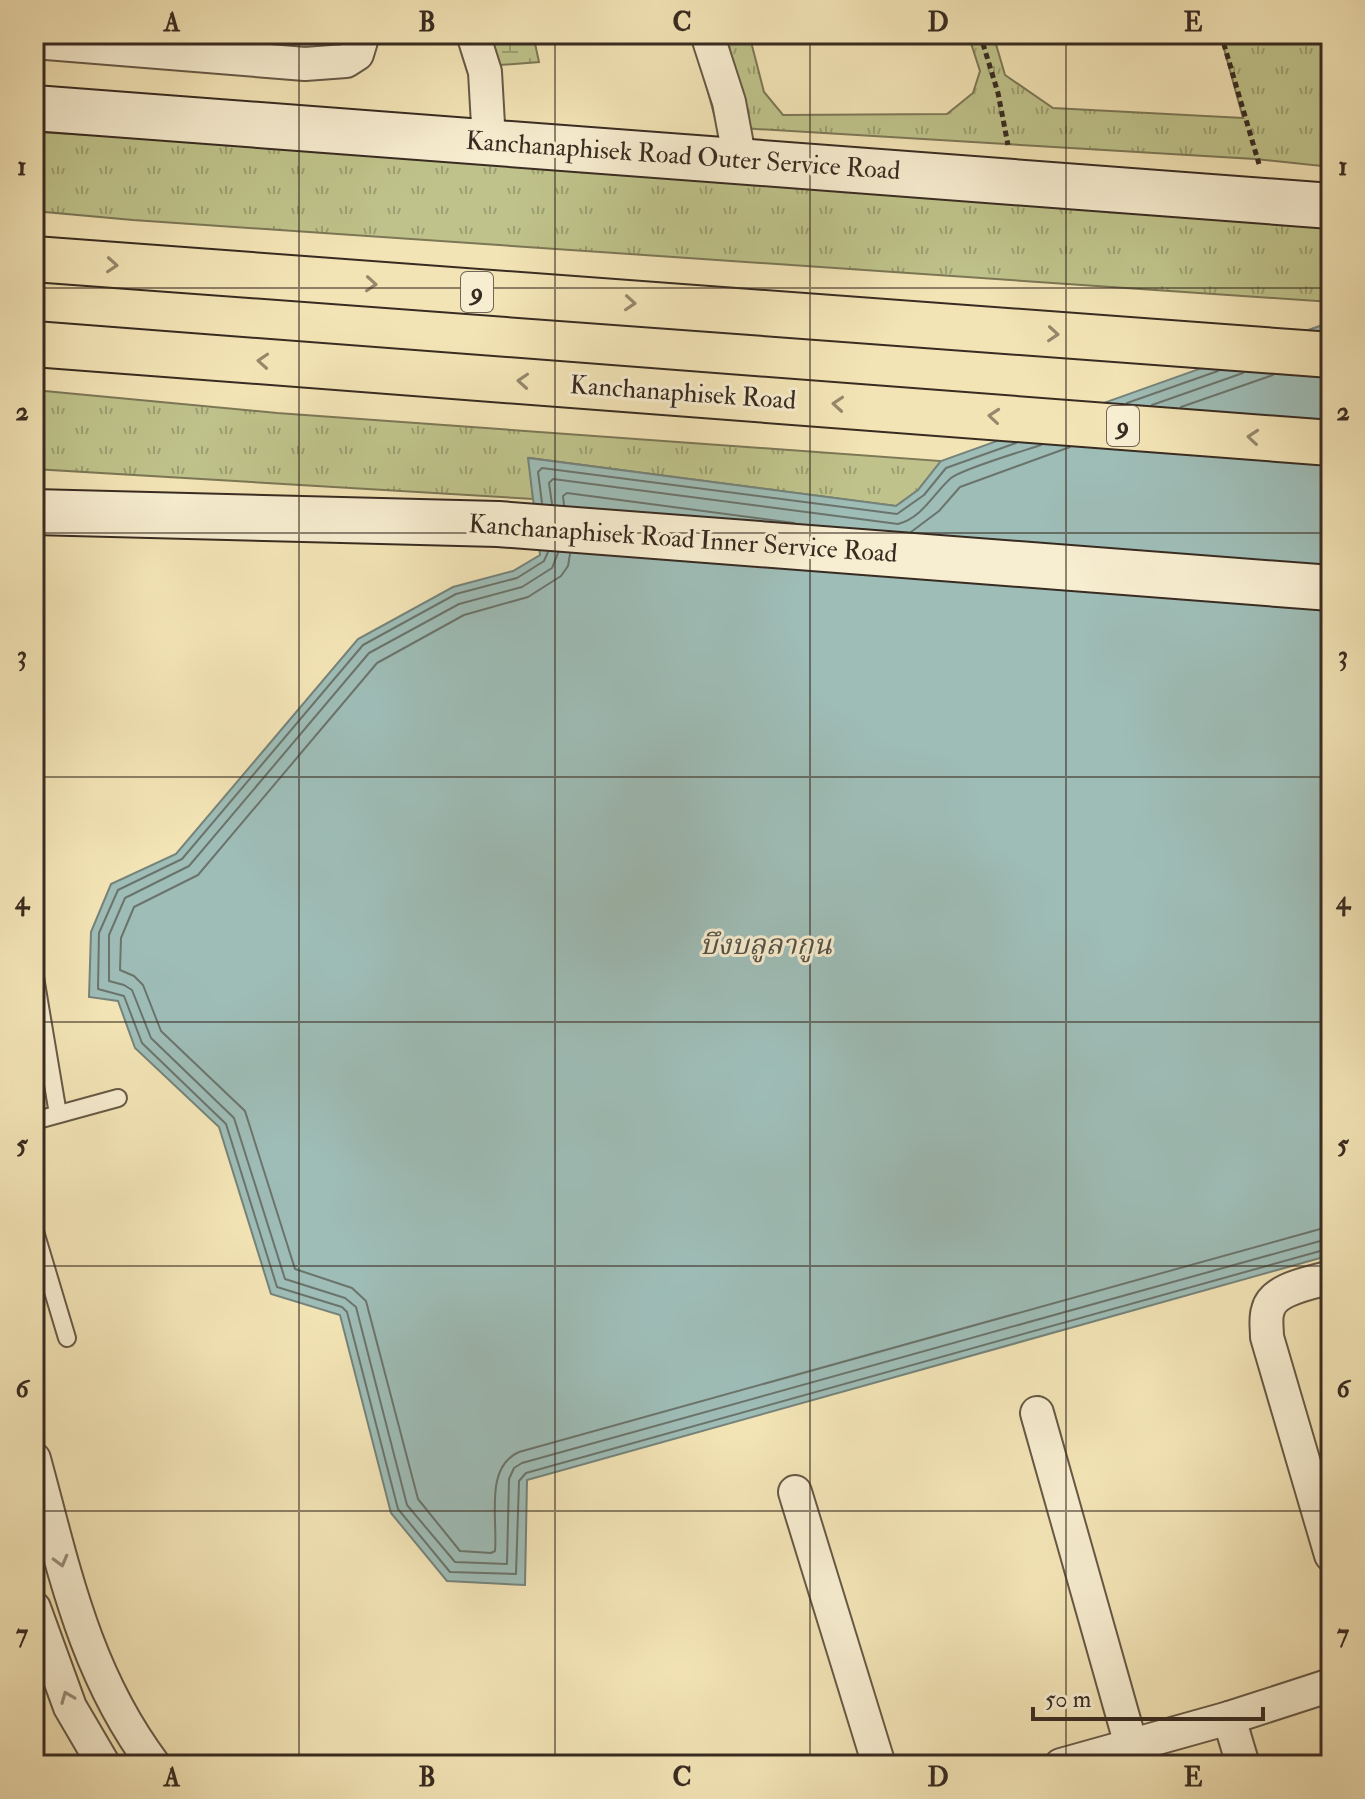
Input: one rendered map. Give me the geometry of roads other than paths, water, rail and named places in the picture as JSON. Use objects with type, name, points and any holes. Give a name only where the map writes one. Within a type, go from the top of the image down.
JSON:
[{"type":"highway","name":"9","points":[[34,259],[1331,355]]},
{"type":"highway","name":"Kanchanaphisek Road","points":[[34,344],[1331,443]]},
{"type":"main road","name":"Kanchanaphisek Road Outer Service Road","points":[[34,108],[1331,206]]},
{"type":"main road","name":"Kanchanaphisek Road Inner Service Road","points":[[34,512],[498,524],[1331,588]]},
{"type":"street","points":[[34,42],[121,42],[305,64],[346,61],[357,54],[360,34]]},
{"type":"street","points":[[473,34],[485,72],[489,142]]},
{"type":"street","points":[[707,34],[729,102],[740,161]]},
{"type":"street","points":[[1331,1277],[1281,1293],[1268,1306],[1267,1337],[1331,1555]]},
{"type":"street","points":[[1037,1413],[1131,1745]]},
{"type":"street","points":[[34,1459],[75,1613],[91,1658],[114,1704],[154,1765]]},
{"type":"street","points":[[795,1492],[879,1765]]},
{"type":"street","points":[[34,1608],[70,1707],[104,1765]]},
{"type":"street","points":[[1061,1765],[1229,1718],[1331,1685]]},
{"type":"street","points":[[1229,1718],[1243,1765]]},
{"type":"lane","points":[[34,971],[58,1114]]},
{"type":"lane","points":[[34,1121],[118,1098]]},
{"type":"lane","points":[[34,1228],[67,1338]]},
{"type":"water","name":"บึงบลูลากูน","points":[[1331,323],[1331,1255],[527,1480],[525,1585],[447,1581],[391,1513],[340,1315],[271,1294],[219,1127],[135,1048],[118,1001],[89,997],[91,932],[111,884],[176,854],[358,639],[453,587],[513,571],[540,555],[528,458],[896,506],[918,490],[941,461]]}]
